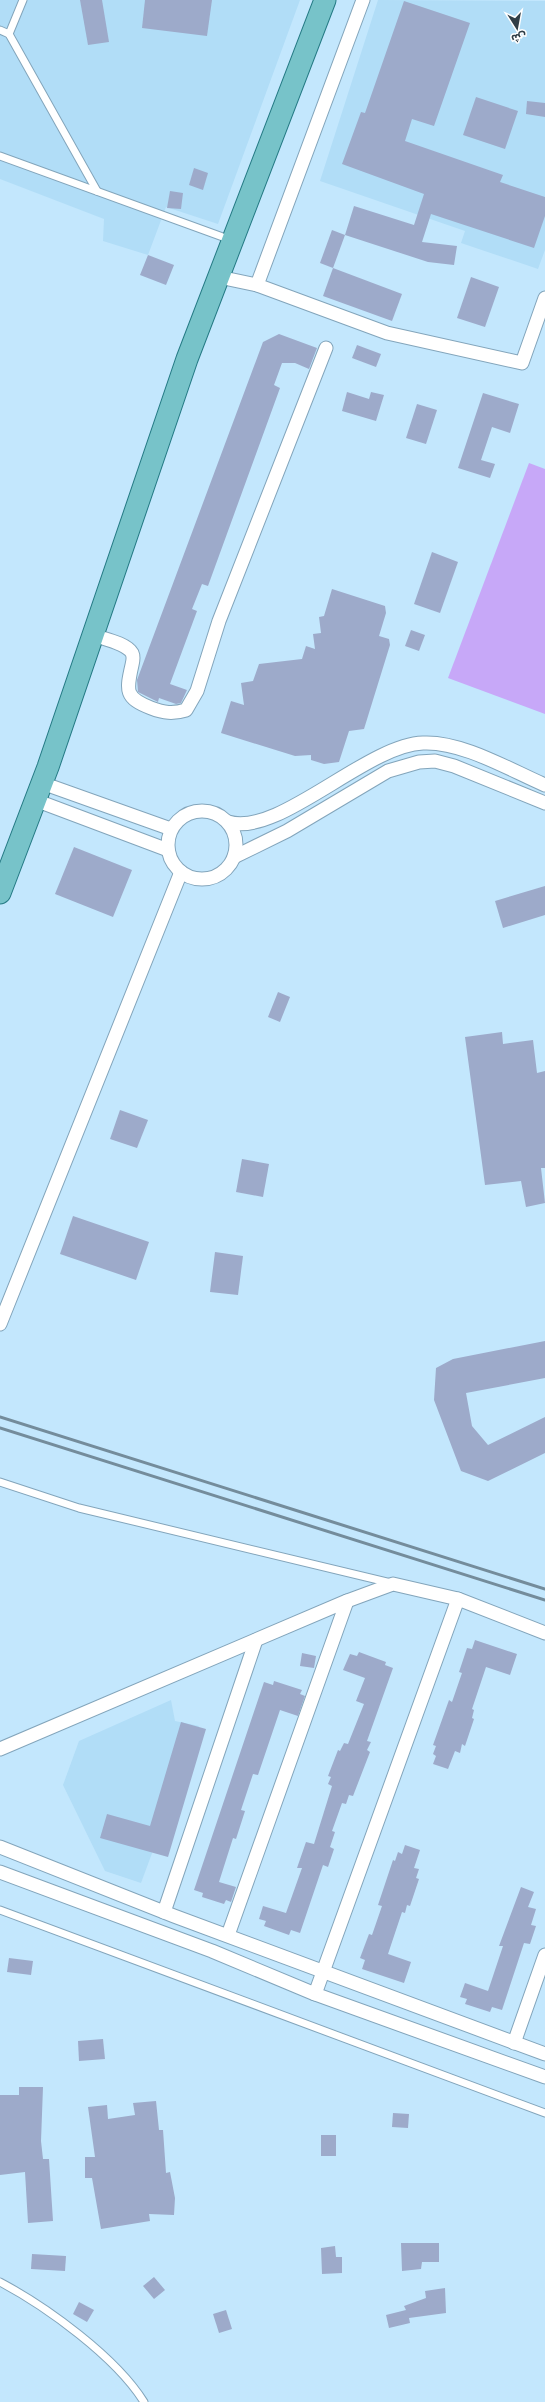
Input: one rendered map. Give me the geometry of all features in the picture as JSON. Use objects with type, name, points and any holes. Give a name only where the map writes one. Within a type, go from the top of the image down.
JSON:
[{"type":"main road","points":[[0,893],[38,792],[93,635],[187,359],[325,0]]},
{"type":"street","points":[[257,284],[363,0]]},
{"type":"street","points":[[219,276],[257,284],[387,333],[522,363],[545,298]]},
{"type":"street","points":[[93,635],[126,648],[132,652],[134,658],[129,679],[129,693],[134,702],[167,713],[175,714],[186,710],[197,691],[220,620],[326,348]]},
{"type":"street","points":[[228,822],[236,839],[234,858],[229,867],[211,878],[200,879],[181,872],[174,866],[168,850],[171,829],[182,817],[198,811],[209,811],[228,822],[239,826],[273,816],[407,744],[440,743],[459,748],[545,786]]},
{"type":"street","points":[[234,858],[287,831],[388,771],[419,762],[435,761],[454,766],[545,803]]},
{"type":"street","points":[[38,792],[171,829]]},
{"type":"street","points":[[38,792],[168,850]]},
{"type":"street","points":[[0,1324],[181,872]]},
{"type":"street","points":[[0,1749],[347,1601],[393,1584],[458,1599],[545,1633]]},
{"type":"street","points":[[315,1994],[325,1971],[458,1599]]},
{"type":"street","points":[[228,1935],[347,1601]]},
{"type":"street","points":[[164,1912],[256,1640]]},
{"type":"street","points":[[0,1848],[164,1912],[545,2054]]},
{"type":"street","points":[[0,1872],[212,1951],[315,1994],[545,2077]]},
{"type":"street","points":[[85,1904],[98,1886]]},
{"type":"street","points":[[514,2043],[545,1955]]},
{"type":"lane","points":[[9,34],[23,0]]},
{"type":"lane","points":[[0,30],[9,34],[97,191]]},
{"type":"lane","points":[[0,156],[233,240]]},
{"type":"lane","points":[[0,1482],[79,1508],[393,1584]]},
{"type":"lane","points":[[0,1910],[545,2113]]},
{"type":"lane","points":[[0,2282],[49,2314],[93,2347],[127,2379],[144,2402]]},
{"type":"shaded area","points":[[0,0],[300,0],[218,224],[166,207],[148,255],[103,241],[104,219],[0,179]]},
{"type":"shaded area","points":[[378,0],[545,1],[545,250],[538,269],[461,243],[465,231],[320,181]]},
{"type":"shaded area","points":[[529,463],[545,469],[545,714],[448,678]]},
{"type":"shaded area","points":[[171,1700],[175,1721],[199,1726],[141,1883],[105,1871],[63,1785],[79,1741]]},
{"type":"building","points":[[80,0],[102,0],[109,42],[88,45]]},
{"type":"building","points":[[145,0],[212,0],[207,36],[142,28]]},
{"type":"building","points":[[404,1],[470,23],[434,126],[412,119],[405,141],[503,175],[500,182],[545,197],[545,216],[534,248],[431,214],[422,242],[457,246],[454,265],[428,262],[345,235],[354,206],[414,225],[424,194],[342,164],[361,112],[365,113]]},
{"type":"building","points":[[476,97],[518,111],[505,149],[463,135]]},
{"type":"building","points":[[527,101],[545,103],[545,117],[526,114]]},
{"type":"building","points":[[194,168],[208,173],[203,190],[189,185]]},
{"type":"building","points":[[170,191],[183,193],[181,209],[167,208]]},
{"type":"building","points":[[332,230],[345,235],[333,268],[320,263]]},
{"type":"building","points":[[148,255],[174,265],[166,285],[140,275]]},
{"type":"building","points":[[333,268],[402,294],[392,321],[323,296]]},
{"type":"building","points":[[471,277],[499,287],[485,327],[457,318]]},
{"type":"building","points":[[279,334],[317,348],[309,369],[295,363],[282,363],[274,385],[280,388],[208,586],[202,584],[192,609],[197,611],[170,684],[187,690],[181,703],[176,704],[159,698],[158,702],[138,692],[137,680],[263,342]]},
{"type":"building","points":[[357,345],[381,354],[376,367],[352,358]]},
{"type":"building","points":[[347,392],[369,399],[371,392],[384,395],[376,421],[342,411]]},
{"type":"building","points":[[483,393],[519,404],[510,433],[492,427],[481,460],[495,464],[490,478],[458,468]]},
{"type":"building","points":[[417,404],[437,410],[426,444],[406,438]]},
{"type":"building","points":[[432,552],[458,562],[440,613],[414,604]]},
{"type":"building","points":[[332,589],[385,606],[386,613],[379,636],[389,639],[390,645],[364,729],[349,731],[339,762],[324,764],[311,760],[311,755],[295,756],[221,733],[231,701],[244,705],[241,683],[253,681],[259,664],[302,659],[306,646],[315,649],[313,634],[321,633],[319,617],[324,616]]},
{"type":"building","points":[[411,630],[425,635],[419,651],[405,646]]},
{"type":"building","points":[[74,847],[132,870],[113,917],[55,894]]},
{"type":"building","points":[[545,886],[545,915],[503,928],[495,901]]},
{"type":"building","points":[[278,992],[290,997],[280,1022],[268,1017]]},
{"type":"building","points":[[502,1032],[503,1044],[533,1040],[537,1073],[545,1071],[545,1168],[541,1168],[545,1203],[526,1207],[521,1181],[485,1185],[465,1037]]},
{"type":"building","points":[[120,1110],[148,1120],[137,1148],[110,1139]]},
{"type":"building","points":[[242,1159],[269,1164],[263,1197],[236,1192]]},
{"type":"building","points":[[73,1216],[149,1242],[136,1280],[60,1254]]},
{"type":"building","points":[[215,1252],[243,1256],[238,1295],[210,1292]]},
{"type":"building","points":[[545,1341],[545,1378],[466,1393],[472,1426],[488,1445],[545,1417],[545,1453],[488,1481],[461,1471],[434,1400],[436,1368],[453,1359]]},
{"type":"building","points":[[475,1640],[517,1654],[510,1675],[486,1667],[472,1709],[474,1710],[472,1718],[474,1719],[465,1746],[462,1744],[460,1753],[455,1751],[448,1769],[433,1764],[436,1756],[433,1754],[436,1746],[433,1745],[449,1700],[452,1702],[462,1673],[459,1672],[467,1648],[472,1649]]},
{"type":"building","points":[[359,1652],[386,1662],[385,1665],[393,1668],[367,1741],[371,1742],[367,1750],[370,1752],[353,1796],[349,1795],[346,1804],[342,1803],[332,1831],[335,1832],[330,1847],[334,1849],[328,1867],[323,1865],[300,1933],[291,1930],[289,1935],[264,1926],[266,1921],[259,1919],[263,1906],[286,1913],[302,1868],[297,1868],[306,1842],[314,1844],[332,1786],[328,1784],[331,1777],[328,1776],[338,1750],[340,1751],[344,1743],[348,1744],[364,1704],[356,1701],[365,1678],[343,1670],[350,1654],[357,1656]]},
{"type":"building","points":[[302,1653],[316,1656],[314,1668],[300,1666]]},
{"type":"building","points":[[274,1681],[302,1690],[300,1694],[305,1696],[298,1716],[280,1710],[258,1775],[253,1774],[241,1810],[245,1811],[236,1839],[233,1838],[219,1882],[236,1887],[231,1902],[226,1900],[224,1904],[202,1897],[203,1893],[194,1890],[264,1682],[273,1685]]},
{"type":"building","points":[[181,1722],[206,1729],[168,1857],[100,1838],[107,1814],[150,1826]]},
{"type":"building","points":[[405,1845],[420,1850],[414,1868],[419,1869],[416,1878],[419,1879],[410,1906],[407,1905],[405,1913],[402,1912],[388,1954],[411,1962],[404,1983],[362,1969],[365,1960],[360,1958],[369,1934],[372,1935],[382,1906],[378,1905],[393,1860],[395,1861],[398,1852],[402,1854]]},
{"type":"building","points":[[521,1887],[534,1892],[528,1907],[536,1909],[531,1925],[536,1926],[530,1944],[524,1943],[502,2010],[492,2007],[490,2012],[465,2004],[467,1999],[460,1997],[465,1983],[488,1991],[503,1946],[499,1946]]},
{"type":"building","points":[[9,1958],[33,1961],[31,1975],[7,1972]]},
{"type":"building","points":[[103,2039],[105,2059],[79,2061],[78,2041]]},
{"type":"building","points":[[19,2087],[43,2087],[41,2141],[43,2159],[49,2159],[53,2221],[28,2223],[25,2172],[0,2175],[0,2095],[19,2095]]},
{"type":"building","points":[[156,2101],[159,2130],[163,2130],[166,2173],[170,2172],[175,2198],[174,2215],[149,2214],[150,2221],[101,2229],[92,2178],[85,2178],[85,2157],[95,2157],[88,2107],[107,2105],[108,2119],[135,2115],[133,2103]]},
{"type":"building","points":[[393,2113],[409,2114],[408,2128],[392,2127]]},
{"type":"building","points":[[321,2135],[336,2135],[336,2156],[321,2156]]},
{"type":"building","points":[[401,2243],[439,2243],[439,2262],[422,2262],[421,2269],[402,2271]]},
{"type":"building","points":[[335,2246],[336,2257],[342,2257],[342,2273],[322,2274],[321,2248]]},
{"type":"building","points":[[32,2254],[66,2256],[65,2271],[31,2269]]},
{"type":"building","points":[[154,2277],[165,2290],[154,2299],[143,2286]]},
{"type":"building","points":[[445,2288],[446,2313],[409,2318],[410,2323],[389,2328],[386,2315],[406,2310],[404,2306],[426,2298],[425,2291]]},
{"type":"building","points":[[79,2302],[94,2310],[87,2322],[73,2314]]},
{"type":"building","points":[[226,2310],[232,2329],[219,2333],[213,2314]]},
{"type":"railway","points":[[0,1417],[545,1589]]},
{"type":"railway","points":[[0,1428],[545,1600]]}]
